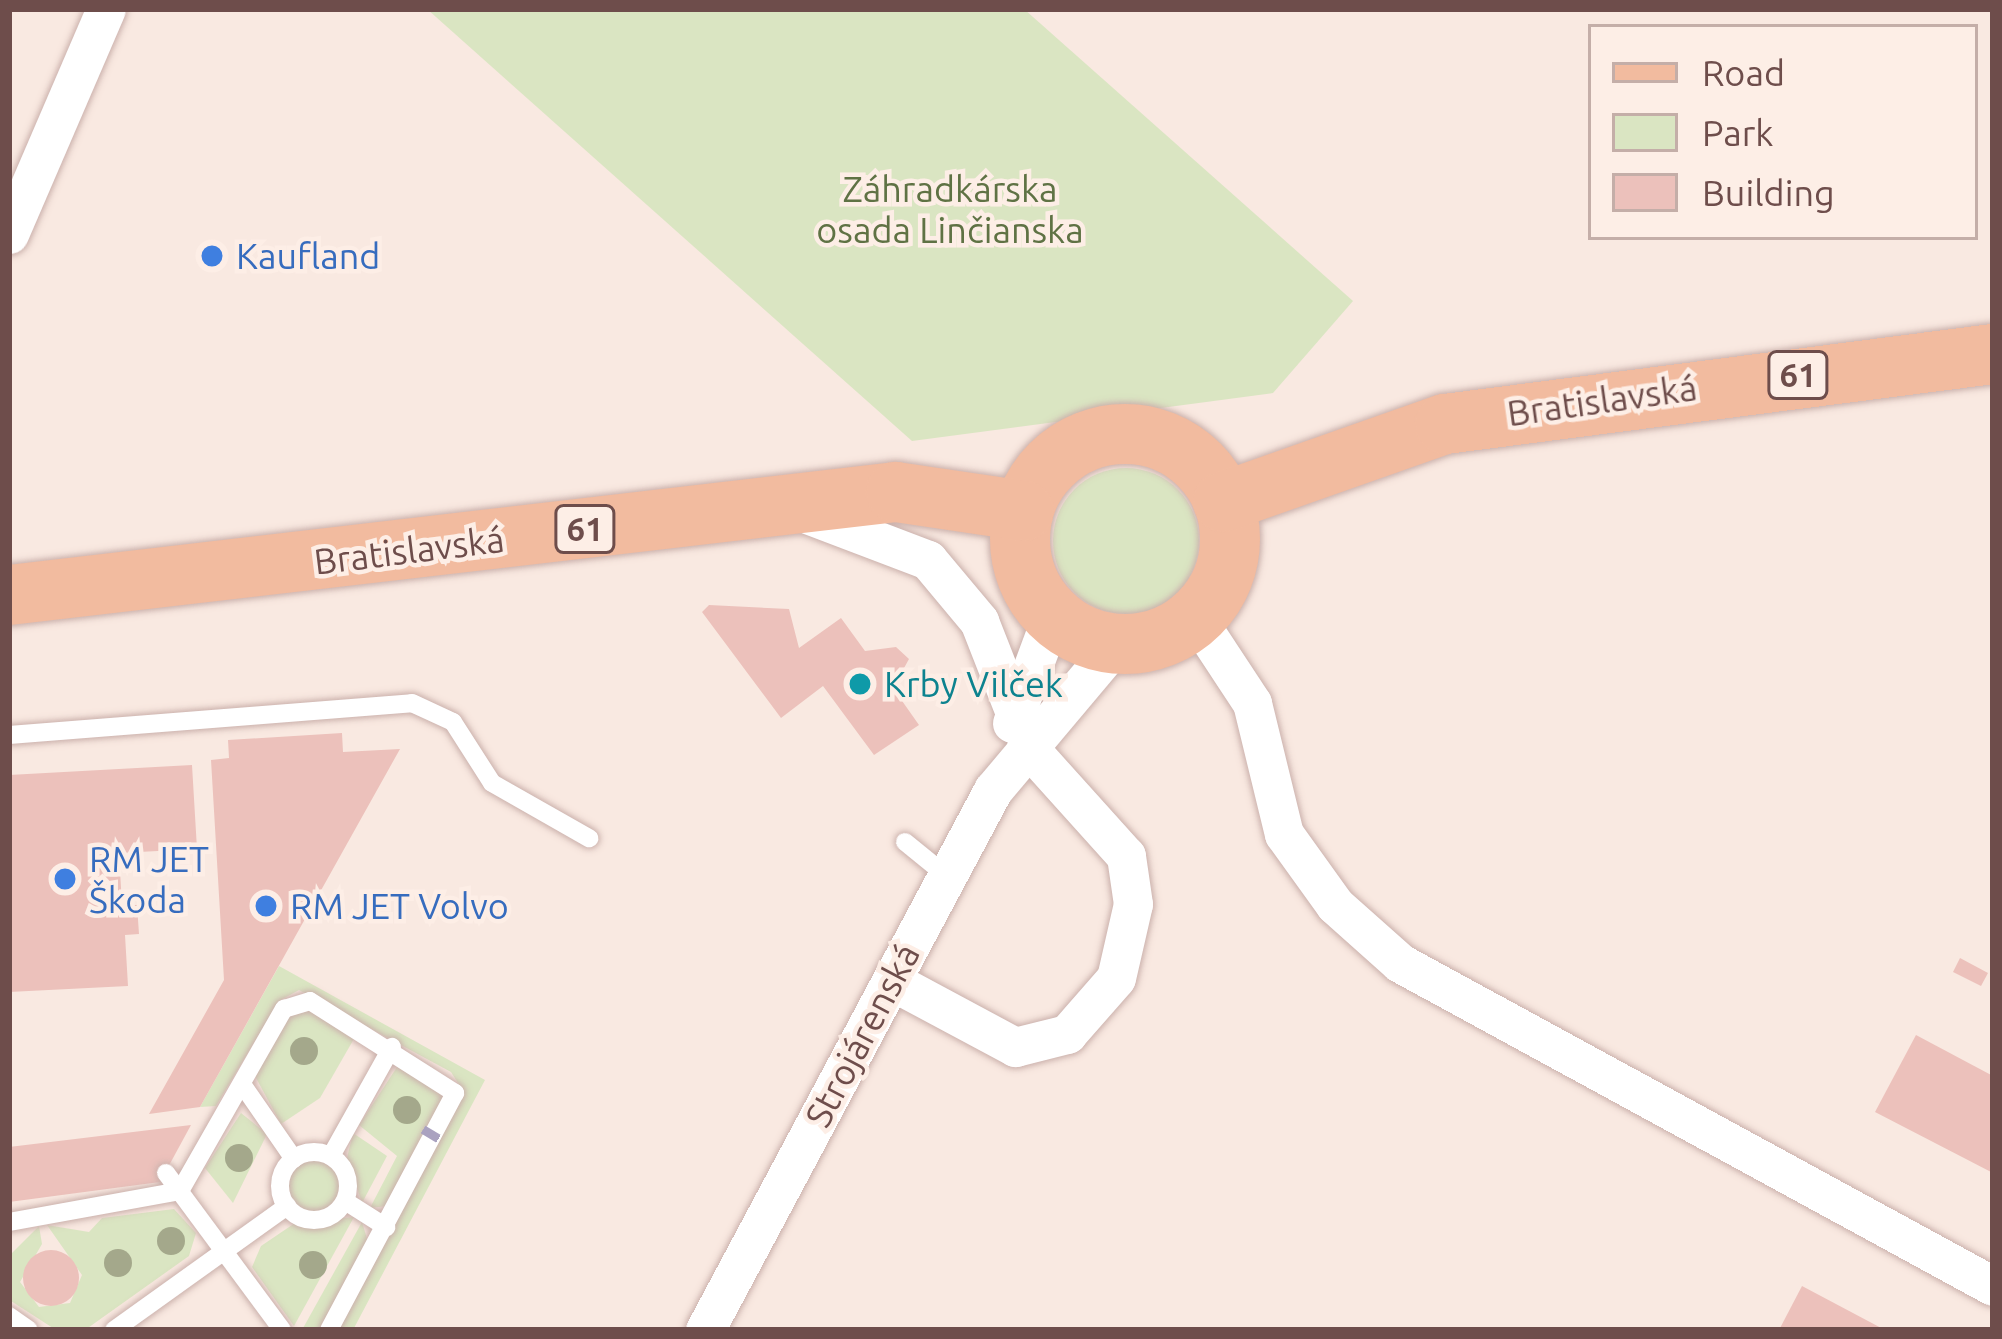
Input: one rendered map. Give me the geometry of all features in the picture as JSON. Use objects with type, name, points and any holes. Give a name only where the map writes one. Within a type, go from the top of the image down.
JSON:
[{"type":"main road","name":"Bratislavská","points":[[1223,502],[1445,424],[1993,355]]},
{"type":"main road","points":[[1115,434],[1187,454],[1223,502],[1228,560],[1196,617],[1157,640],[1115,645],[1052,615],[1022,562],[1024,511],[1048,466],[1115,434]]},
{"type":"main road","name":"Bratislavská","points":[[13,592],[896,492],[1024,511]]},
{"type":"street","points":[[9,234],[106,9]]},
{"type":"street","points":[[786,506],[928,560],[979,621],[1015,737],[1126,856],[1132,904],[1116,978],[1067,1034],[1016,1047],[892,981]]},
{"type":"street","points":[[1015,737],[1052,615]]},
{"type":"street","points":[[1196,617],[1252,703],[1285,834],[1335,905],[1400,963],[1993,1286]]},
{"type":"street","points":[[1015,737],[1115,645]]},
{"type":"street","name":"Strojárenská","points":[[705,1330],[993,790],[1015,737]]},
{"type":"lane","points":[[9,734],[412,703],[453,722],[493,783],[589,838]]},
{"type":"lane","points":[[905,842],[947,876]]},
{"type":"lane","points":[[9,1235],[18,1221],[180,1191],[284,1009],[301,1000],[392,1047],[455,1093],[329,1330]]},
{"type":"lane","points":[[331,1156],[392,1047]]},
{"type":"lane","points":[[242,1084],[294,1159]]},
{"type":"lane","points":[[294,1159],[331,1156]]},
{"type":"lane","points":[[294,1159],[280,1186],[287,1206],[317,1220],[344,1201],[348,1180],[331,1156]]},
{"type":"lane","points":[[166,1173],[282,1330]]},
{"type":"lane","points":[[344,1201],[386,1226]]},
{"type":"lane","points":[[114,1330],[287,1206]]},
{"type":"lane","points":[[9,1316],[28,1330]]},
{"type":"green space","name":"Záhradkárska osada Linčianska","points":[[427,9],[1024,9],[1353,301],[1273,393],[912,441]]},
{"type":"green space","points":[[1126,468],[1154,473],[1178,489],[1194,513],[1199,541],[1194,569],[1178,593],[1154,609],[1126,614],[1098,609],[1074,593],[1058,569],[1053,541],[1058,513],[1074,489],[1098,473]]},
{"type":"green space","points":[[279,966],[485,1080],[353,1330],[339,1330],[463,1091],[451,1072],[299,990],[279,1001],[216,1106],[200,1107]]},
{"type":"green space","points":[[309,1010],[355,1037],[320,1098],[281,1124],[255,1076],[289,1016]]},
{"type":"green space","points":[[399,1064],[446,1096],[387,1206],[370,1208],[397,1156],[359,1125]]},
{"type":"green space","points":[[241,1113],[267,1134],[233,1203],[205,1168]]},
{"type":"green space","points":[[353,1133],[387,1156],[362,1203],[347,1158]]},
{"type":"green space","points":[[315,1160],[333,1168],[341,1186],[333,1204],[315,1212],[297,1204],[289,1186],[297,1168]]},
{"type":"green space","points":[[174,1209],[196,1233],[189,1256],[85,1330],[56,1330],[11,1301],[9,1256],[39,1226],[42,1244],[20,1282],[39,1307],[70,1303],[82,1275],[47,1225],[89,1232],[102,1218]]},
{"type":"green space","points":[[354,1217],[294,1326],[252,1267],[261,1246],[295,1223]]},
{"type":"green space","points":[[362,1222],[368,1242],[319,1329],[302,1330]]},
{"type":"building","points":[[709,605],[789,609],[799,648],[841,618],[865,651],[896,647],[909,659],[893,688],[919,725],[874,755],[823,686],[781,718],[702,612]]},
{"type":"building","name":"RM JET Volvo","points":[[342,733],[343,752],[400,749],[200,1107],[149,1114],[224,980],[211,760],[229,758],[228,740]]},
{"type":"building","name":"RM JET Škoda","points":[[192,765],[197,849],[119,853],[122,905],[137,905],[139,934],[125,935],[128,986],[9,992],[9,775]]},
{"type":"building","points":[[1960,958],[1988,973],[1981,986],[1953,972]]},
{"type":"building","points":[[1916,1035],[1993,1076],[1993,1173],[1875,1112]]},
{"type":"building","points":[[191,1125],[160,1182],[9,1202],[9,1147]]},
{"type":"building","points":[[51,1250],[71,1258],[79,1278],[71,1298],[51,1306],[31,1298],[23,1278],[31,1258]]},
{"type":"building","points":[[1802,1286],[1885,1330],[1779,1330]]},
{"type":"railway","points":[[423,1129],[448,1144]]},
{"type":"place","name":"Kaufland","points":[[212,256]]},
{"type":"place","name":"Krby Vilček","points":[[860,684]]},
{"type":"place","name":"RM JET Škoda","points":[[65,879]]},
{"type":"place","name":"RM JET Volvo","points":[[266,906]]}]
